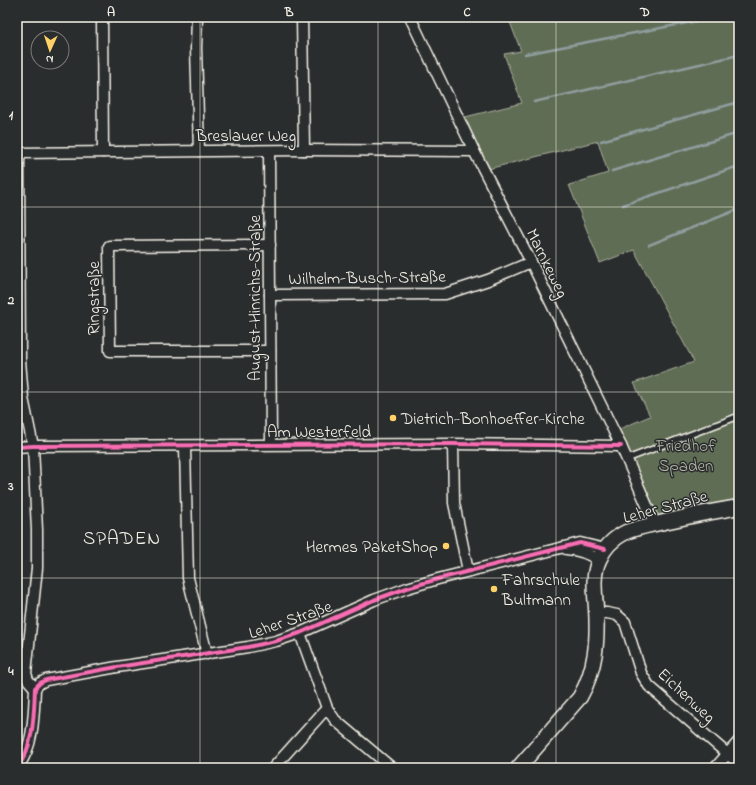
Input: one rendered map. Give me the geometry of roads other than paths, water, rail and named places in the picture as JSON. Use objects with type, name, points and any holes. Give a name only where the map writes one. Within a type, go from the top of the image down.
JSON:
[{"type":"street","points":[[102,17],[103,152]]},
{"type":"street","points":[[197,17],[196,48],[199,151]]},
{"type":"street","points":[[302,17],[304,150]]},
{"type":"street","name":"Marnkeweg","points":[[410,17],[474,151],[531,262],[621,446],[655,524]]},
{"type":"street","name":"Breslauer Weg","points":[[18,152],[304,150],[474,151]]},
{"type":"street","name":"August-Hinrichs-Straße","points":[[269,151],[271,444]]},
{"type":"street","points":[[17,767],[22,763],[30,740],[34,708],[35,688],[28,680],[26,673],[37,568],[37,530],[33,446],[24,398],[20,360],[18,152]]},
{"type":"street","name":"Ringstraße","points":[[270,246],[109,246],[110,352],[270,351]]},
{"type":"street","name":"Wilhelm-Busch-Straße","points":[[270,295],[445,294],[488,280],[531,262]]},
{"type":"street","name":"Am Westerfeld","points":[[17,447],[271,444],[621,446]]},
{"type":"street","points":[[453,444],[454,503],[468,571]]},
{"type":"street","points":[[185,446],[188,578],[207,654]]},
{"type":"street","name":"Leher Straße","points":[[35,688],[46,680],[117,667],[248,648],[276,641],[300,633],[374,600],[407,588],[580,543],[602,555],[615,539],[626,532],[655,524],[739,507]]},
{"type":"street","points":[[518,768],[580,697],[587,684],[593,667],[596,649],[594,582],[602,555]]},
{"type":"street","name":"Eichenweg","points":[[596,613],[617,615],[625,622],[641,673],[649,686],[739,764]]},
{"type":"street","points":[[300,633],[327,708],[335,720],[392,768]]},
{"type":"street","points":[[273,768],[327,708]]},
{"type":"street","points":[[715,768],[739,741]]},
{"type":"lane","points":[[626,459],[739,416]]},
{"type":"waterway","points":[[525,54],[718,17]]},
{"type":"waterway","points":[[534,102],[739,55]]},
{"type":"waterway","points":[[601,141],[739,102]]},
{"type":"waterway","points":[[612,171],[739,133]]},
{"type":"waterway","points":[[623,205],[739,166]]},
{"type":"waterway","points":[[649,245],[739,209]]},
{"type":"place","name":"Dietrich-Bonhoeffer-Kirche","points":[[393,418]]},
{"type":"place","name":"Hermes PaketShop","points":[[446,546]]},
{"type":"place","name":"Fahrschule Bultmann","points":[[494,589]]},
{"type":"district","name":"SPADEN","points":[[122,537]]},
{"type":"park label","name":"Friedhof Spaden","points":[[686,455]]}]
